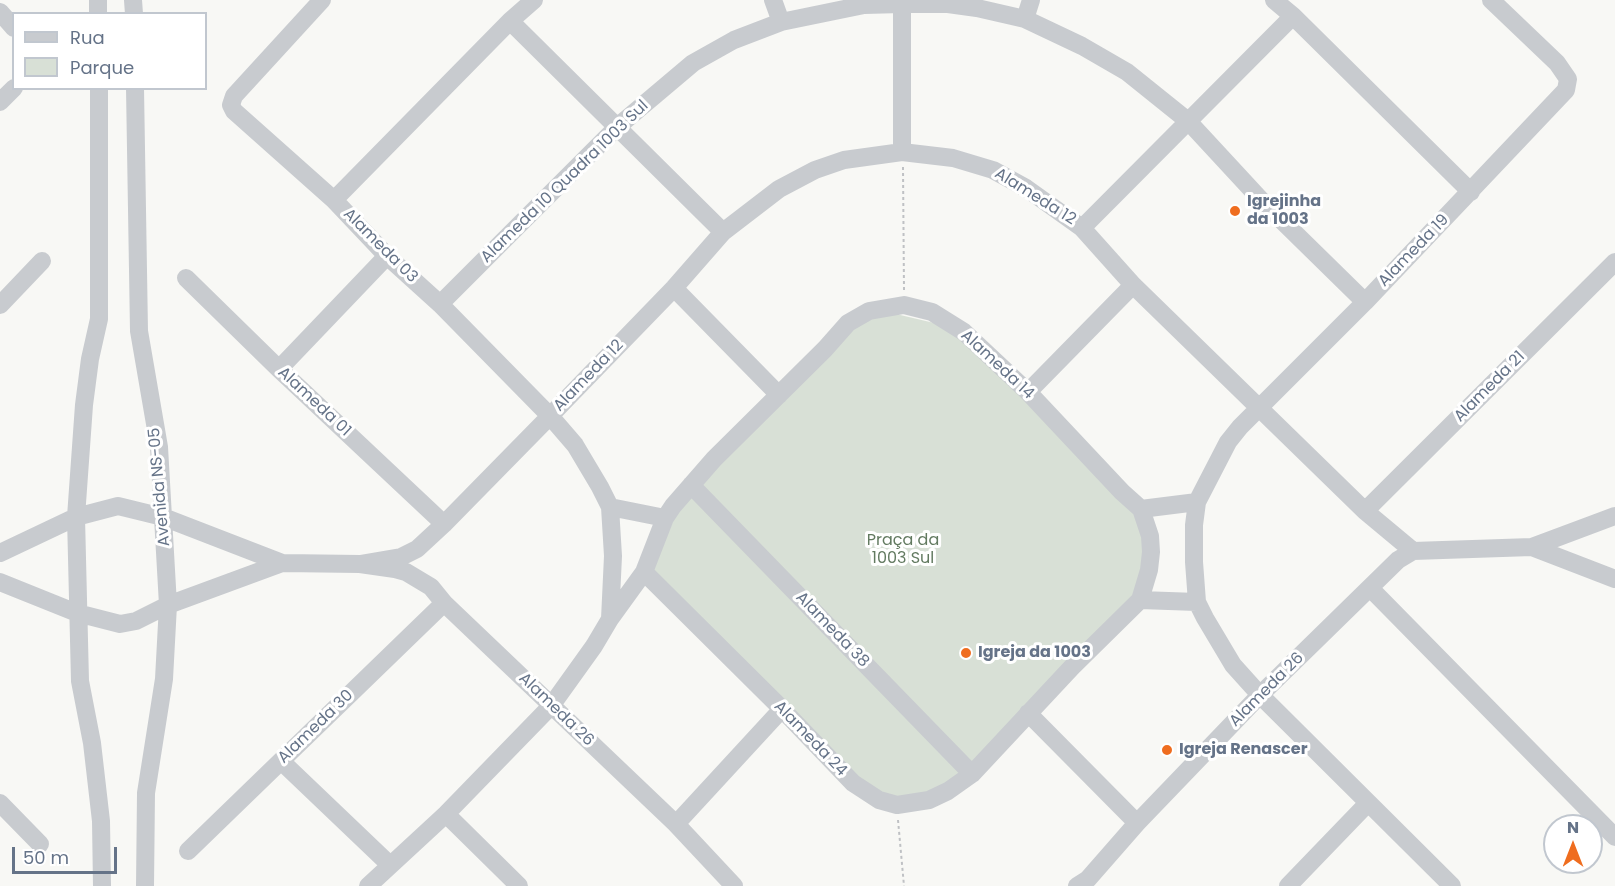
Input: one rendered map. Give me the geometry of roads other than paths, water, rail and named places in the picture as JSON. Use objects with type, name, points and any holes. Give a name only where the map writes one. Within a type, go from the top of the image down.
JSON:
[{"type":"street","name":"Alameda 03","points":[[322,0],[234,96],[231,105],[234,111],[334,200],[387,256],[440,304],[550,416],[575,445],[610,507]]},
{"type":"street","points":[[334,200],[510,21],[534,0]]},
{"type":"street","points":[[773,0],[781,22]]},
{"type":"street","points":[[1025,19],[1031,0]]},
{"type":"street","points":[[1274,0],[1293,16],[1470,192]]},
{"type":"street","name":"Alameda 19","points":[[1197,502],[1228,442],[1365,302],[1566,90],[1568,79],[1557,63],[1491,0]]},
{"type":"street","points":[[902,4],[902,152]]},
{"type":"street","name":"Alameda 10 Quadra 1003 Sul","points":[[440,304],[616,128],[693,63],[734,40],[781,22],[864,5],[902,4],[948,4],[1025,19],[1082,46],[1127,72],[1188,122],[1262,201],[1365,302]]},
{"type":"street","points":[[0,12],[12,26]]},
{"type":"street","points":[[1082,228],[1293,16]]},
{"type":"street","points":[[510,21],[723,232]]},
{"type":"street","points":[[0,102],[12,90]]},
{"type":"street","points":[[99,90],[99,319],[90,359],[84,405],[76,517],[80,681],[92,743],[101,821],[102,886]]},
{"type":"street","name":"Avenida NS-05","points":[[135,90],[140,331],[159,447],[168,605],[164,679],[146,793],[145,886]]},
{"type":"street","name":"Alameda 12","points":[[360,564],[410,554],[444,524],[674,288],[723,232],[779,189],[815,170],[844,160],[902,152],[953,158],[993,170],[1026,188],[1082,228],[1133,285],[1365,511],[1413,551]]},
{"type":"street","points":[[279,369],[387,256]]},
{"type":"street","points":[[0,305],[42,261]]},
{"type":"street","name":"Alameda 21","points":[[1365,511],[1615,262]]},
{"type":"street","name":"Alameda 01","points":[[186,278],[444,524]]},
{"type":"street","points":[[1028,392],[1133,285]]},
{"type":"street","points":[[674,288],[779,395]]},
{"type":"street","name":"Alameda 14","points":[[644,573],[665,518],[714,459],[825,349],[848,323],[869,312],[904,305],[932,312],[964,332],[1028,392],[1122,492],[1141,509],[1150,536],[1151,552],[1149,570],[1140,600]]},
{"type":"street","name":"Alameda 38","points":[[691,485],[972,774]]},
{"type":"street","points":[[1141,509],[1197,502],[1194,525],[1197,602],[1233,665],[1260,695],[1452,886]]},
{"type":"street","points":[[0,553],[76,517],[118,506],[163,517],[282,563],[360,564]]},
{"type":"street","points":[[610,619],[614,556],[610,507],[665,518]]},
{"type":"street","points":[[1413,551],[1532,547],[1615,516]]},
{"type":"street","points":[[1532,547],[1615,579]]},
{"type":"street","name":"Alameda 26","points":[[1087,884],[1137,823],[1260,695],[1398,560],[1413,551]]},
{"type":"street","points":[[0,582],[77,613],[120,624],[136,621],[168,605],[282,563]]},
{"type":"street","name":"Alameda 26","points":[[360,564],[406,572],[431,587],[444,603],[676,824],[728,884]]},
{"type":"street","points":[[368,886],[446,814],[551,706],[644,573]]},
{"type":"street","name":"Alameda 24","points":[[644,573],[782,709],[852,783],[879,800],[897,805],[929,800],[948,791],[972,774]]},
{"type":"street","points":[[1370,588],[1615,837]]},
{"type":"street","points":[[972,774],[1028,713],[1140,600],[1197,602]]},
{"type":"street","name":"Alameda 30","points":[[188,851],[444,603]]},
{"type":"street","points":[[676,824],[782,709]]},
{"type":"street","points":[[1028,713],[1137,823]]},
{"type":"street","points":[[280,761],[390,865]]},
{"type":"street","points":[[0,803],[40,844]]},
{"type":"street","points":[[1288,886],[1368,803]]},
{"type":"street","points":[[446,814],[519,886]]},
{"type":"place","name":"Igrejinha da 1003","points":[[1235,211]]},
{"type":"place","name":"Igreja da 1003","points":[[966,653]]},
{"type":"place","name":"Igreja Renascer","points":[[1167,750]]},
{"type":"park label","name":"Praça da 1003 Sul","points":[[903,550]]}]
